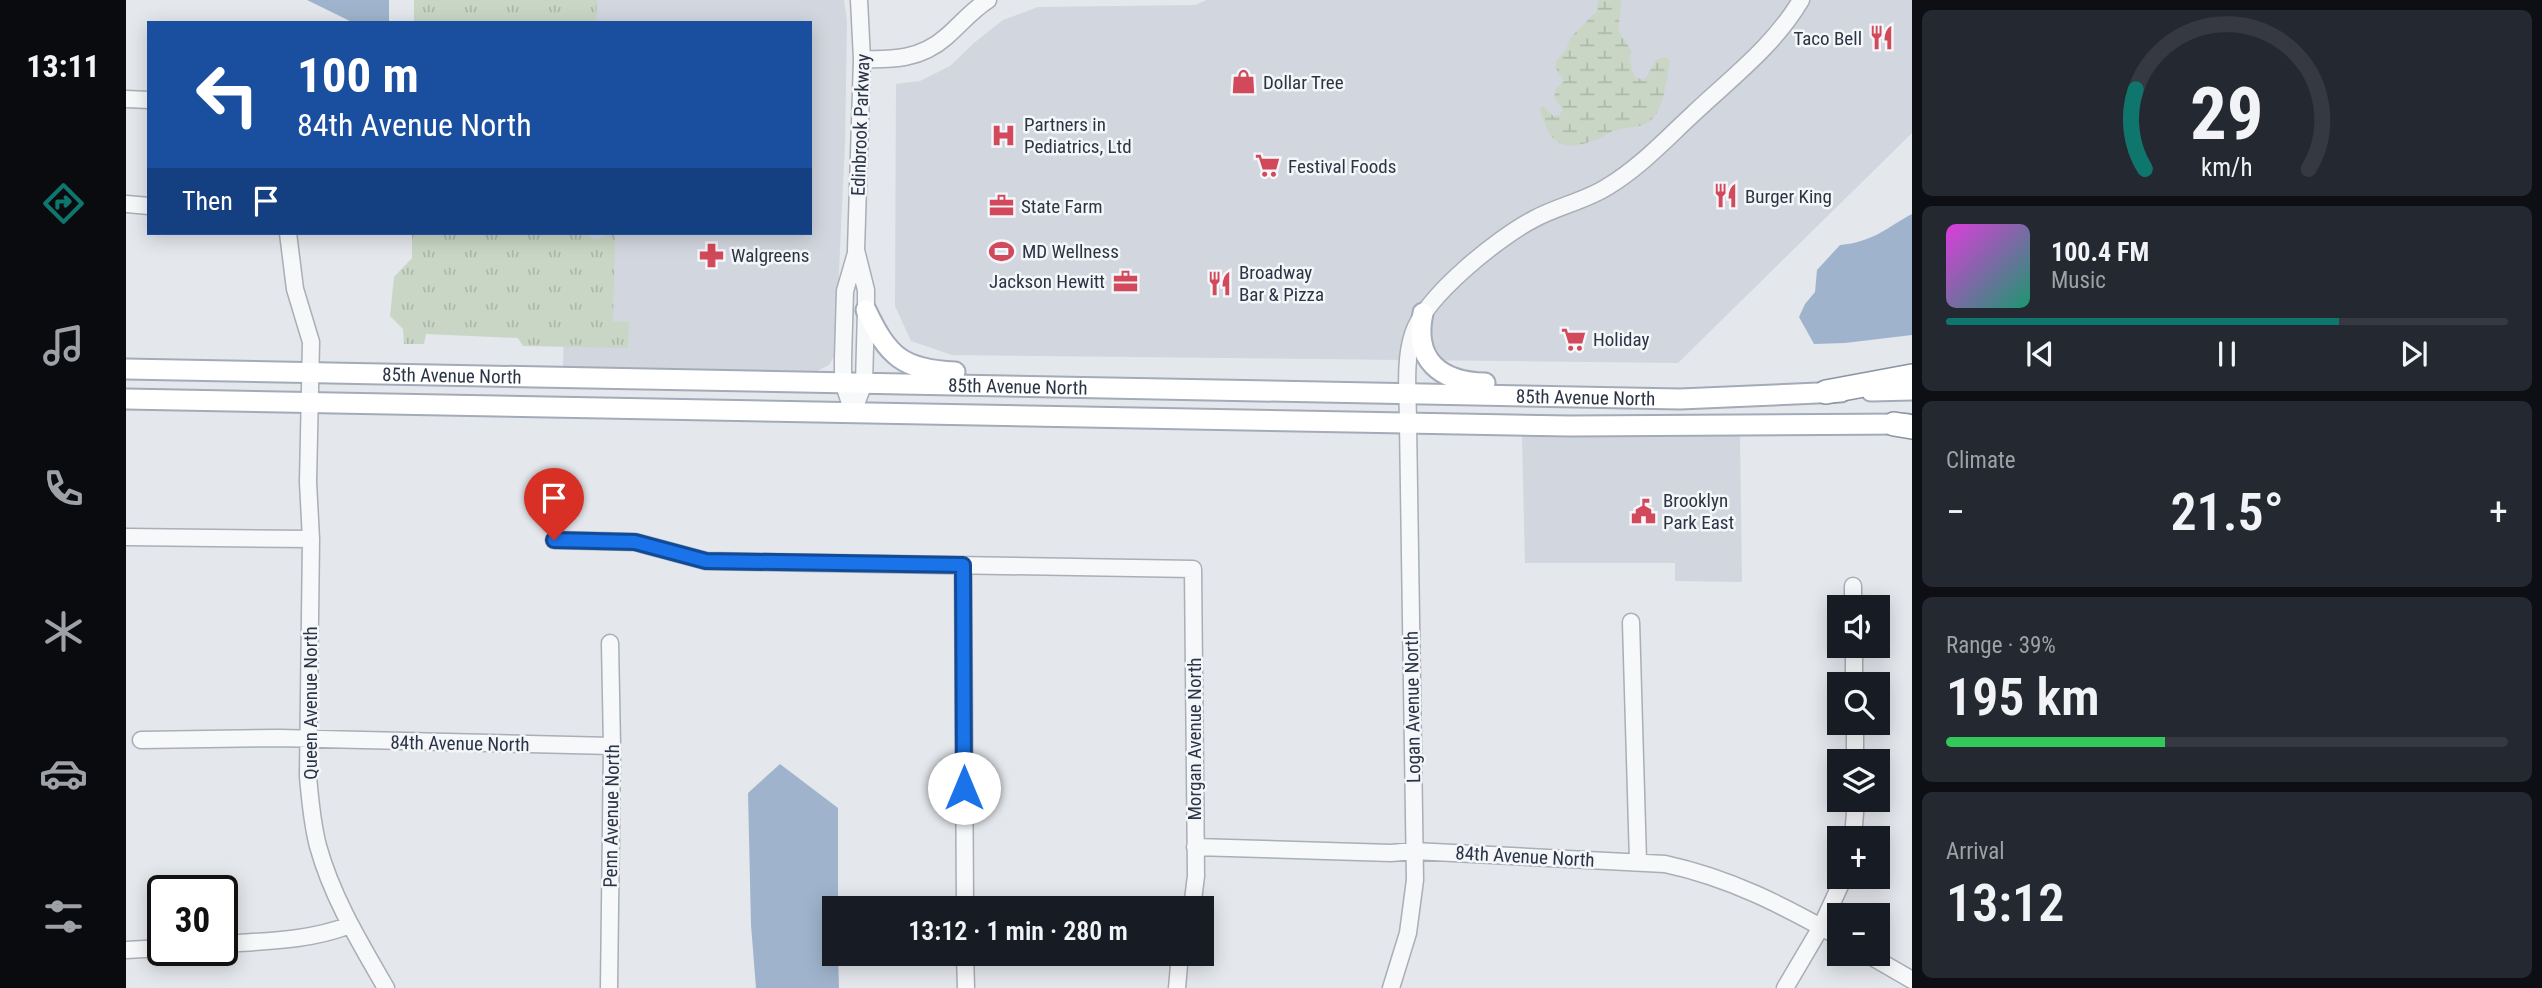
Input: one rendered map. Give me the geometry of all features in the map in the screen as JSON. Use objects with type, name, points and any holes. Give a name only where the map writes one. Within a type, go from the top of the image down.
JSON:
[{"type":"highway","points":[[1826,392],[1912,376]]},
{"type":"main road","points":[[866,310],[877,333],[892,352],[908,364],[921,369],[1111,375],[1165,388]]},
{"type":"main road","points":[[1423,313],[1421,344],[1433,365],[1455,380],[1472,383],[1567,384],[1603,397]]},
{"type":"main road","name":"85th Avenue North","points":[[126,369],[1603,397],[1709,398],[1912,390]]},
{"type":"main road","name":"85th Avenue North","points":[[126,399],[1570,426],[1906,425]]},
{"type":"street","name":"Edinbrook Parkway","points":[[853,412],[843,382],[845,291],[856,250],[862,60],[859,0]]},
{"type":"street","points":[[862,60],[904,58],[923,53],[946,37],[988,0]]},
{"type":"street","points":[[1423,313],[1501,239],[1536,218],[1605,189],[1631,170],[1762,50],[1790,18],[1801,0]]},
{"type":"street","points":[[126,99],[147,100]]},
{"type":"street","points":[[126,204],[147,206]]},
{"type":"street","name":"Queen Avenue North","points":[[288,235],[295,289],[312,342],[308,482],[311,539],[308,776],[311,811],[317,845],[328,878],[350,925],[386,988]]},
{"type":"street","name":"Edinbrook Parkway","points":[[853,412],[864,383],[866,310],[866,290],[856,250]]},
{"type":"street","name":"Logan Avenue North","points":[[1391,988],[1408,933],[1415,880],[1408,393],[1411,341],[1423,313]]},
{"type":"street","points":[[126,537],[311,539]]},
{"type":"street","points":[[554,540],[635,542],[706,561],[963,565],[965,896]]},
{"type":"street","name":"Morgan Avenue North","points":[[963,565],[1193,569],[1196,876],[1194,896]]},
{"type":"street","points":[[1853,586],[1853,595]]},
{"type":"street","points":[[1631,622],[1638,861]]},
{"type":"street","name":"Penn Avenue North","points":[[609,988],[612,746],[610,643]]},
{"type":"street","name":"84th Avenue North","points":[[141,740],[279,738],[612,746]]},
{"type":"street","name":"84th Avenue North","points":[[1195,847],[1391,853],[1414,851],[1638,861],[1703,873],[1764,897],[1827,930]]},
{"type":"street","points":[[1785,988],[1821,927],[1838,889]]},
{"type":"street","points":[[238,943],[295,940],[350,925]]},
{"type":"street","points":[[126,950],[147,949]]},
{"type":"street","points":[[965,966],[966,988]]},
{"type":"street","points":[[1177,988],[1179,966]]},
{"type":"street","points":[[1888,966],[1912,980]]},
{"type":"shaded area","points":[[568,0],[844,0],[847,21],[845,144],[835,355],[829,365],[817,371],[563,367],[566,235],[812,235],[812,21],[568,21]]},
{"type":"shaded area","points":[[1207,0],[1912,0],[1912,133],[1678,363],[952,355],[911,341],[895,306],[896,84],[920,81],[950,66],[1003,20],[1038,7],[1195,5]]},
{"type":"shaded area","points":[[1522,435],[1740,435],[1742,582],[1675,581],[1675,563],[1525,563]]},
{"type":"green space","points":[[414,0],[597,0],[596,21],[414,21]]},
{"type":"green space","points":[[1598,0],[1622,0],[1618,30],[1632,52],[1629,58],[1634,76],[1642,80],[1646,78],[1656,60],[1666,57],[1670,61],[1664,91],[1657,113],[1645,124],[1617,130],[1585,143],[1566,145],[1553,138],[1540,109],[1543,106],[1553,116],[1559,115],[1563,110],[1554,98],[1556,88],[1564,81],[1556,69],[1556,61],[1566,50],[1570,38],[1597,11]]},
{"type":"green space","points":[[412,235],[588,235],[598,240],[605,235],[615,235],[613,321],[629,322],[628,348],[523,346],[518,338],[426,334],[424,344],[404,344],[403,329],[390,316],[394,277],[412,258]]},
{"type":"water","points":[[307,0],[389,0],[389,21],[350,21]]},
{"type":"water","points":[[1912,214],[1912,335],[1814,344],[1799,317],[1815,292],[1817,270],[1840,245],[1870,238]]},
{"type":"water","points":[[780,764],[838,808],[838,896],[822,896],[822,966],[838,966],[839,988],[756,988],[751,925],[748,793]]},
{"type":"place","name":"Taco Bell","points":[[1882,38]]},
{"type":"place","name":"Dollar Tree","points":[[1243,82]]},
{"type":"place","name":"Partners in Pediatrics, Ltd","points":[[1004,135]]},
{"type":"place","name":"Festival Foods","points":[[1268,166]]},
{"type":"place","name":"Burger King","points":[[1725,196]]},
{"type":"place","name":"State Farm","points":[[1001,206]]},
{"type":"place","name":"MD Wellness","points":[[1002,251]]},
{"type":"place","name":"Walgreens","points":[[711,255]]},
{"type":"place","name":"Jackson Hewitt","points":[[1125,281]]},
{"type":"place","name":"Broadway Bar & Pizza","points":[[1219,283]]},
{"type":"place","name":"Holiday","points":[[1573,339]]},
{"type":"place","name":"Brooklyn Park East","points":[[1643,511]]},
{"type":"route","points":[[554,540],[635,542],[706,561],[963,565],[964,788]]}]
